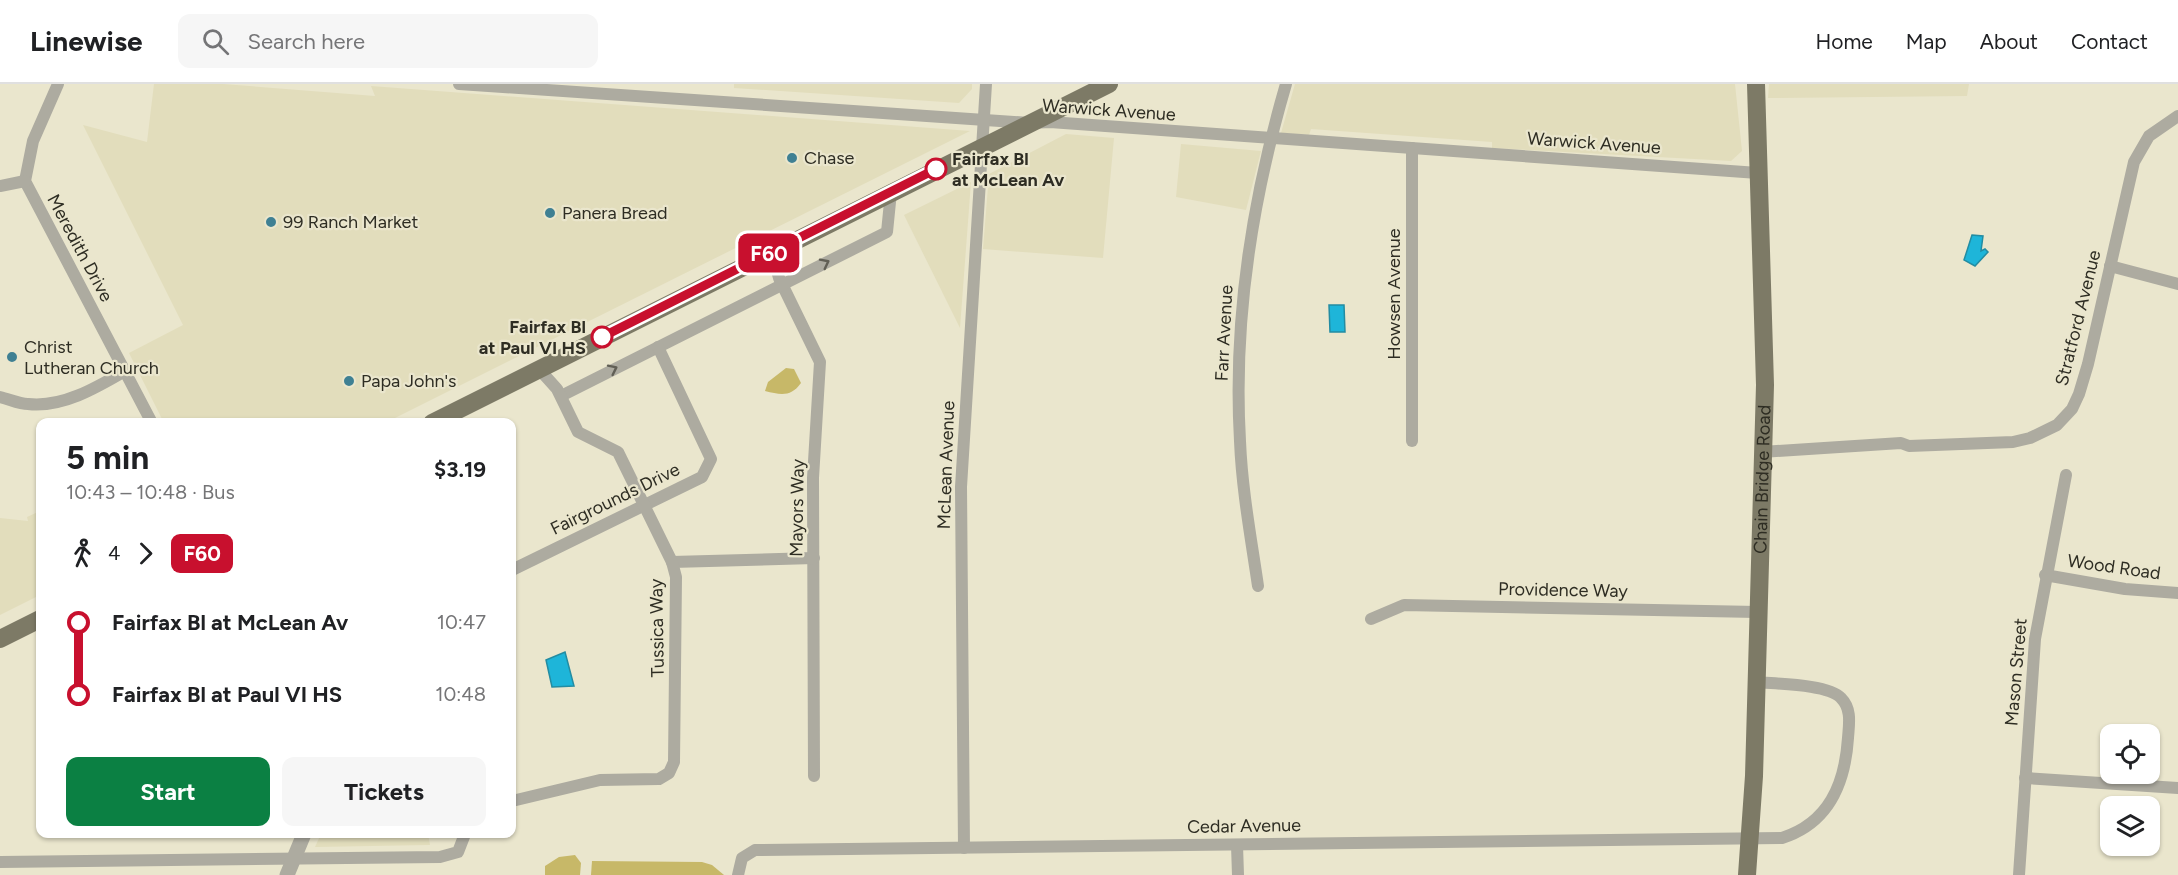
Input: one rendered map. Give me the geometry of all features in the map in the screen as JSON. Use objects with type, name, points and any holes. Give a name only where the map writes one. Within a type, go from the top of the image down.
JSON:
[{"type":"main road","points":[[442,418],[1109,84]]},
{"type":"main road","name":"Chain Bridge Road","points":[[1747,875],[1756,682],[1764,292],[1756,84]]},
{"type":"main road","points":[[0,639],[36,621]]},
{"type":"street","name":"Meredith Drive","points":[[58,84],[33,141],[25,181],[149,418]]},
{"type":"street","name":"Warwick Avenue","points":[[459,84],[604,89],[1030,123],[1050,122],[1758,173]]},
{"type":"street","name":"McLean Avenue","points":[[964,848],[961,487],[987,84]]},
{"type":"street","name":"Farr Avenue","points":[[1258,586],[1241,465],[1239,357],[1244,281],[1269,139],[1286,84]]},
{"type":"street","name":"Stratford Avenue","points":[[1762,452],[1901,443],[1909,446],[2013,442],[2048,430],[2067,416],[2079,394],[2139,149],[2157,128],[2178,116]]},
{"type":"street","name":"Howsen Avenue","points":[[1412,148],[1412,441]]},
{"type":"street","points":[[0,186],[25,181]]},
{"type":"street","points":[[561,396],[886,232],[891,192]]},
{"type":"street","name":"Mayors Way","points":[[772,252],[782,285],[820,362],[813,478],[814,776]]},
{"type":"street","points":[[2110,266],[2178,284]]},
{"type":"street","name":"Fairgrounds Drive","points":[[516,568],[702,477],[711,459],[658,347]]},
{"type":"street","name":"Tussica Way","points":[[516,800],[600,780],[659,779],[669,773],[674,762],[676,577],[672,562],[618,452],[578,432],[561,396],[539,369]]},
{"type":"street","points":[[0,397],[28,405],[59,402],[94,389],[125,371]]},
{"type":"street","name":"Mason Street","points":[[2019,875],[2035,639],[2045,575],[2066,475]]},
{"type":"street","points":[[672,562],[814,558]]},
{"type":"street","name":"Wood Road","points":[[2045,575],[2125,589],[2178,593]]},
{"type":"street","name":"Providence Way","points":[[1371,619],[1404,605],[1757,612]]},
{"type":"street","name":"Cedar Avenue","points":[[738,875],[742,858],[755,850],[1782,838],[1809,827],[1835,793],[1843,777],[1849,722],[1847,706],[1834,693],[1756,682]]},
{"type":"street","points":[[2025,778],[2178,789]]},
{"type":"street","points":[[287,875],[302,838]]},
{"type":"street","points":[[0,862],[440,858],[458,852],[463,838]]},
{"type":"street","points":[[1237,845],[1238,875]]},
{"type":"shaded area","points":[[154,84],[223,84],[375,96],[371,86],[970,131],[395,418],[162,418],[129,353],[183,325],[83,125],[147,142]]},
{"type":"shaded area","points":[[734,84],[972,84],[972,89],[959,103],[734,88]]},
{"type":"shaded area","points":[[1295,84],[1735,84],[1742,151],[1731,161],[1492,148],[1492,142],[1311,129],[1309,135],[1281,133]]},
{"type":"shaded area","points":[[1769,84],[1969,84],[1967,96],[1768,98]]},
{"type":"shaded area","points":[[1066,134],[1114,138],[1103,258],[983,249],[989,174]]},
{"type":"shaded area","points":[[1181,144],[1261,151],[1246,210],[1176,197]]},
{"type":"shaded area","points":[[971,182],[960,328],[904,215]]},
{"type":"shaded area","points":[[786,368],[794,369],[801,383],[797,388],[785,394],[765,391],[768,382]]},
{"type":"shaded area","points":[[36,513],[36,597],[0,615],[0,518],[28,521],[27,517]]},
{"type":"shaded area","points":[[319,838],[429,838],[430,845],[315,847]]},
{"type":"shaded area","points":[[575,855],[581,863],[580,875],[545,875],[545,866],[559,857]]},
{"type":"shaded area","points":[[592,861],[702,862],[712,865],[724,875],[591,875]]},
{"type":"water","points":[[1972,235],[1983,236],[1981,251],[1985,249],[1988,252],[1975,266],[1964,260]]},
{"type":"water","points":[[1329,305],[1344,305],[1345,332],[1330,332]]},
{"type":"water","points":[[565,652],[574,686],[552,687],[546,660]]},
{"type":"bus line","name":"F60","points":[[602,337],[936,169]]},
{"type":"place","name":"Chase","points":[[792,158]]},
{"type":"place","name":"Fairfax Bl at McLean Av","points":[[936,169]]},
{"type":"place","name":"Panera Bread","points":[[550,213]]},
{"type":"place","name":"99 Ranch Market","points":[[271,222]]},
{"type":"place","name":"Fairfax Bl at Paul VI HS","points":[[602,337]]},
{"type":"place","name":"Christ Lutheran Church","points":[[12,357]]},
{"type":"place","name":"Papa John's","points":[[349,381]]}]
